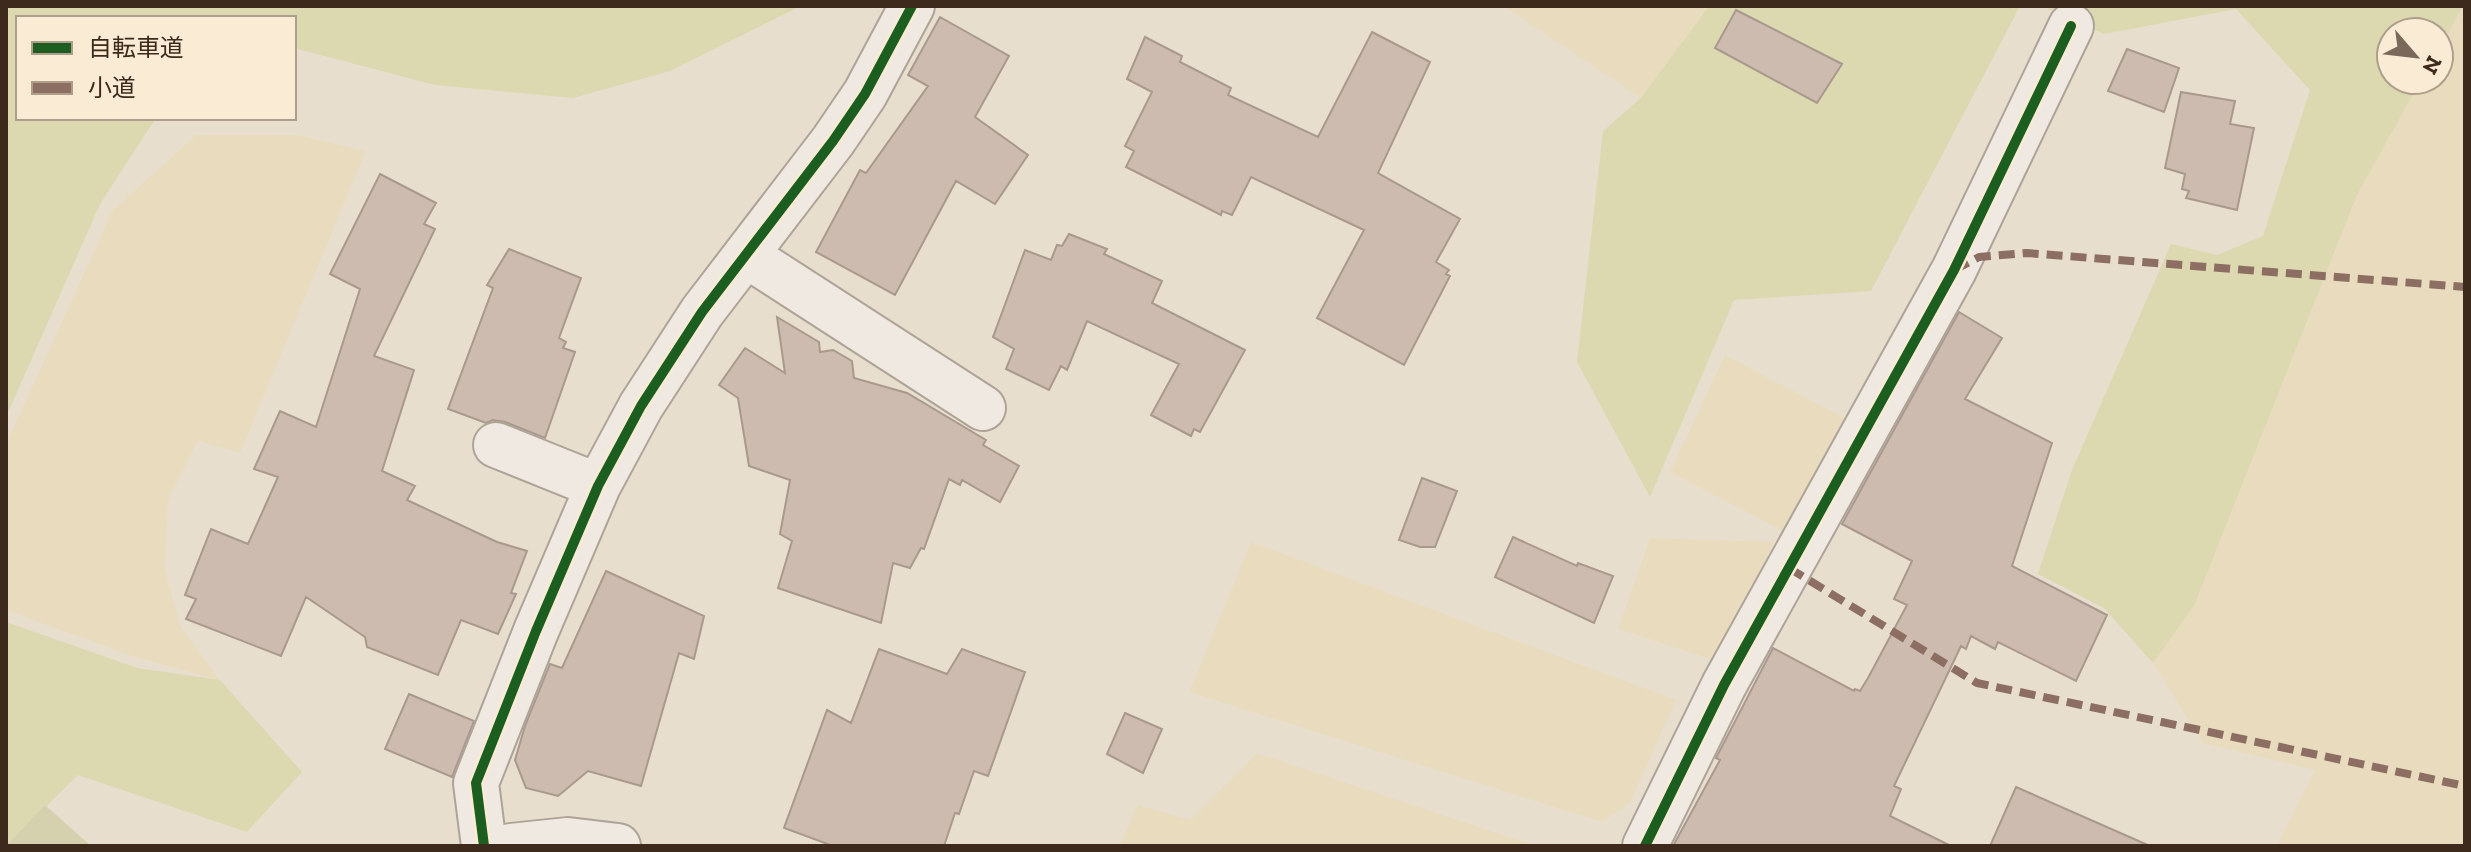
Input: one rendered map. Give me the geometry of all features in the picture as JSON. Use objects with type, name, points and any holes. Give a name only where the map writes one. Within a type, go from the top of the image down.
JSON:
[{"type":"street","points":[[484,846],[476,783],[598,486],[641,406],[702,312],[833,141],[865,94],[912,6]]},
{"type":"street","points":[[1645,846],[1724,685],[1954,270],[2071,26]]},
{"type":"street","points":[[746,255],[983,408]]},
{"type":"street","points":[[496,445],[598,486]]},
{"type":"street","points":[[511,846],[568,840],[618,846]]},
{"type":"shaded area","points":[[6,6],[801,6],[670,71],[573,98],[435,85],[296,49],[296,16],[16,16],[16,120],[155,120],[100,204],[6,417]]},
{"type":"shaded area","points":[[1503,6],[1709,6],[1641,98]]},
{"type":"shaded area","points":[[1709,6],[2020,6],[1871,291],[1734,300],[1650,497],[1577,362],[1603,131],[1641,98]]},
{"type":"shaded area","points":[[2042,6],[2463,6],[2455,20],[2455,16],[2375,16],[2375,96],[2412,96],[2357,195],[2194,606],[2153,663],[2104,608],[2038,574],[2072,470],[2171,244],[2217,255],[2263,236],[2310,90],[2236,9],[2104,34]]},
{"type":"shaded area","points":[[2463,6],[2465,846],[2277,846],[2315,770],[2203,743],[2153,663],[2194,606],[2357,195],[2412,96],[2455,96],[2455,20]]},
{"type":"shaded area","points":[[196,135],[297,135],[366,151],[240,453],[198,441],[168,500],[165,569],[180,626],[220,680],[135,657],[6,610],[6,444],[113,210]]},
{"type":"shaded area","points":[[1725,355],[1845,418],[1787,533],[1670,472]]},
{"type":"shaded area","points":[[1650,538],[1774,542],[1717,661],[1618,629]]},
{"type":"shaded area","points":[[1251,542],[1676,700],[1630,803],[1602,822],[1189,692]]},
{"type":"shaded area","points":[[6,622],[137,668],[220,680],[302,772],[247,832],[78,775],[6,846]]},
{"type":"shaded area","points":[[1257,753],[1536,846],[1119,846],[1138,805],[1191,820]]},
{"type":"shaded area","points":[[45,805],[91,846],[6,846]]},
{"type":"building","points":[[1736,10],[1842,64],[1817,103],[1715,48]]},
{"type":"building","points":[[940,17],[1009,56],[975,117],[1028,155],[995,204],[956,181],[895,295],[816,252],[860,170],[866,173],[928,86],[908,75]]},
{"type":"building","points":[[1372,32],[1430,62],[1378,173],[1460,219],[1436,262],[1449,270],[1446,274],[1450,276],[1404,365],[1317,318],[1364,230],[1251,177],[1232,215],[1222,211],[1221,215],[1126,167],[1134,151],[1125,146],[1152,92],[1127,79],[1145,37],[1182,56],[1180,62],[1231,88],[1228,95],[1318,137]]},
{"type":"building","points":[[2127,49],[2179,68],[2164,112],[2108,91]]},
{"type":"building","points":[[2181,92],[2235,101],[2230,124],[2254,128],[2237,210],[2186,198],[2189,191],[2182,189],[2185,174],[2165,168]]},
{"type":"building","points":[[380,174],[436,203],[424,224],[435,229],[374,356],[414,370],[382,471],[415,486],[407,500],[497,542],[527,551],[511,593],[516,594],[498,634],[461,620],[438,675],[367,647],[365,637],[306,597],[281,656],[186,619],[196,599],[185,595],[211,529],[248,544],[278,477],[254,469],[280,411],[316,427],[360,289],[330,274]]},
{"type":"building","points":[[1069,234],[1107,249],[1104,254],[1162,281],[1152,303],[1245,350],[1200,432],[1194,429],[1191,436],[1151,415],[1179,364],[1087,321],[1067,370],[1061,366],[1049,390],[1006,369],[1014,349],[993,337],[1025,250],[1051,260],[1057,245],[1062,246]]},
{"type":"building","points":[[509,249],[581,278],[559,338],[566,342],[563,348],[575,352],[545,438],[505,422],[493,420],[486,423],[448,409],[493,288],[487,285]]},
{"type":"building","points":[[1959,312],[2002,338],[1965,399],[2052,443],[2012,566],[2107,615],[2076,681],[1998,642],[1995,649],[1971,636],[1966,649],[1961,646],[1894,786],[1901,789],[1890,816],[1951,846],[1673,846],[1720,760],[1716,758],[1773,648],[1854,691],[1860,691],[1868,678],[1907,605],[1894,599],[1912,561],[1842,524]]},
{"type":"building","points":[[777,317],[819,342],[820,352],[833,350],[852,361],[854,378],[907,393],[986,440],[983,445],[1019,466],[1000,502],[962,480],[960,485],[949,479],[924,549],[921,548],[910,568],[893,563],[881,623],[778,588],[792,541],[780,534],[790,480],[749,466],[738,398],[719,385],[745,348],[785,373]]},
{"type":"building","points":[[1422,478],[1457,491],[1435,547],[1420,547],[1399,540]]},
{"type":"building","points":[[1513,537],[1577,566],[1578,563],[1613,576],[1594,623],[1495,577]]},
{"type":"building","points":[[606,571],[704,616],[694,659],[679,653],[641,786],[588,771],[558,796],[526,788],[515,760],[525,726],[550,664],[562,668]]},
{"type":"building","points":[[879,649],[947,674],[962,649],[1025,672],[988,776],[974,771],[944,846],[833,846],[784,828],[827,710],[851,723]]},
{"type":"building","points":[[409,694],[474,721],[452,777],[385,749]]},
{"type":"building","points":[[1125,713],[1162,729],[1143,773],[1107,754]]},
{"type":"building","points":[[2016,787],[2150,846],[1990,846]]},
{"type":"marked path","points":[[1954,270],[1979,257],[2027,253],[2465,287]]},
{"type":"marked path","points":[[1789,568],[1977,683],[2465,786]]},
{"type":"cycle path","points":[[484,846],[476,783],[598,486],[641,406],[702,312],[833,141],[865,94],[912,6]]},
{"type":"cycle path","points":[[1645,846],[1724,685],[1954,270],[2071,26]]}]
